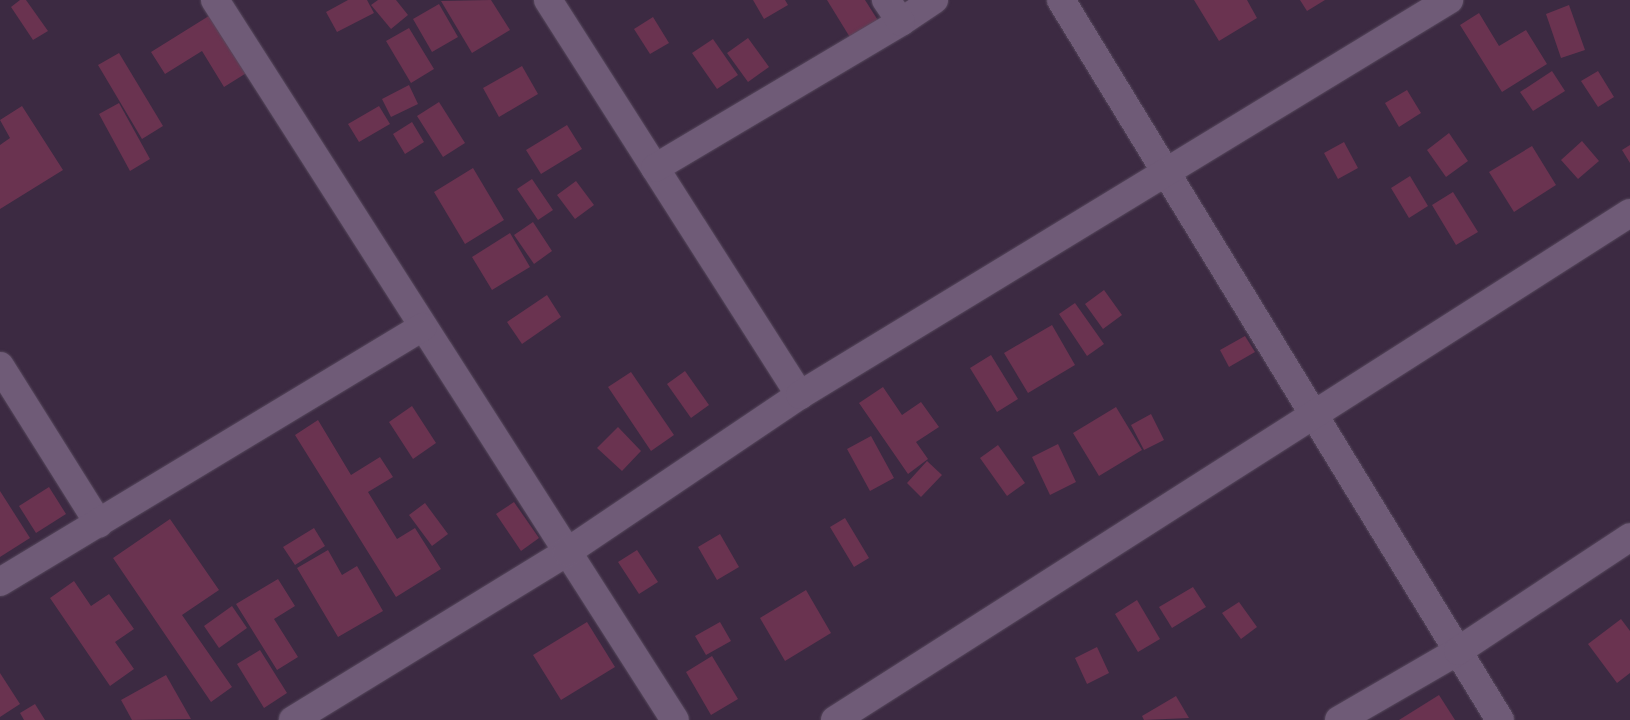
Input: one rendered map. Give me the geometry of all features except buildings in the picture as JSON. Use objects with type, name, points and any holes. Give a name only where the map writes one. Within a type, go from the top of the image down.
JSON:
[{"type":"street","points":[[215,0],[675,720]]},
{"type":"street","points":[[548,0],[800,395]]},
{"type":"street","points":[[655,168],[894,11],[934,0]]},
{"type":"street","points":[[1061,0],[1167,170],[1314,416],[1500,720]]},
{"type":"street","points":[[293,720],[566,552],[800,395],[1449,0]]},
{"type":"street","points":[[834,720],[1630,213]]},
{"type":"street","points":[[0,582],[423,327]]},
{"type":"street","points":[[0,366],[99,524]]},
{"type":"street","points":[[1339,720],[1458,651],[1630,537]]}]
